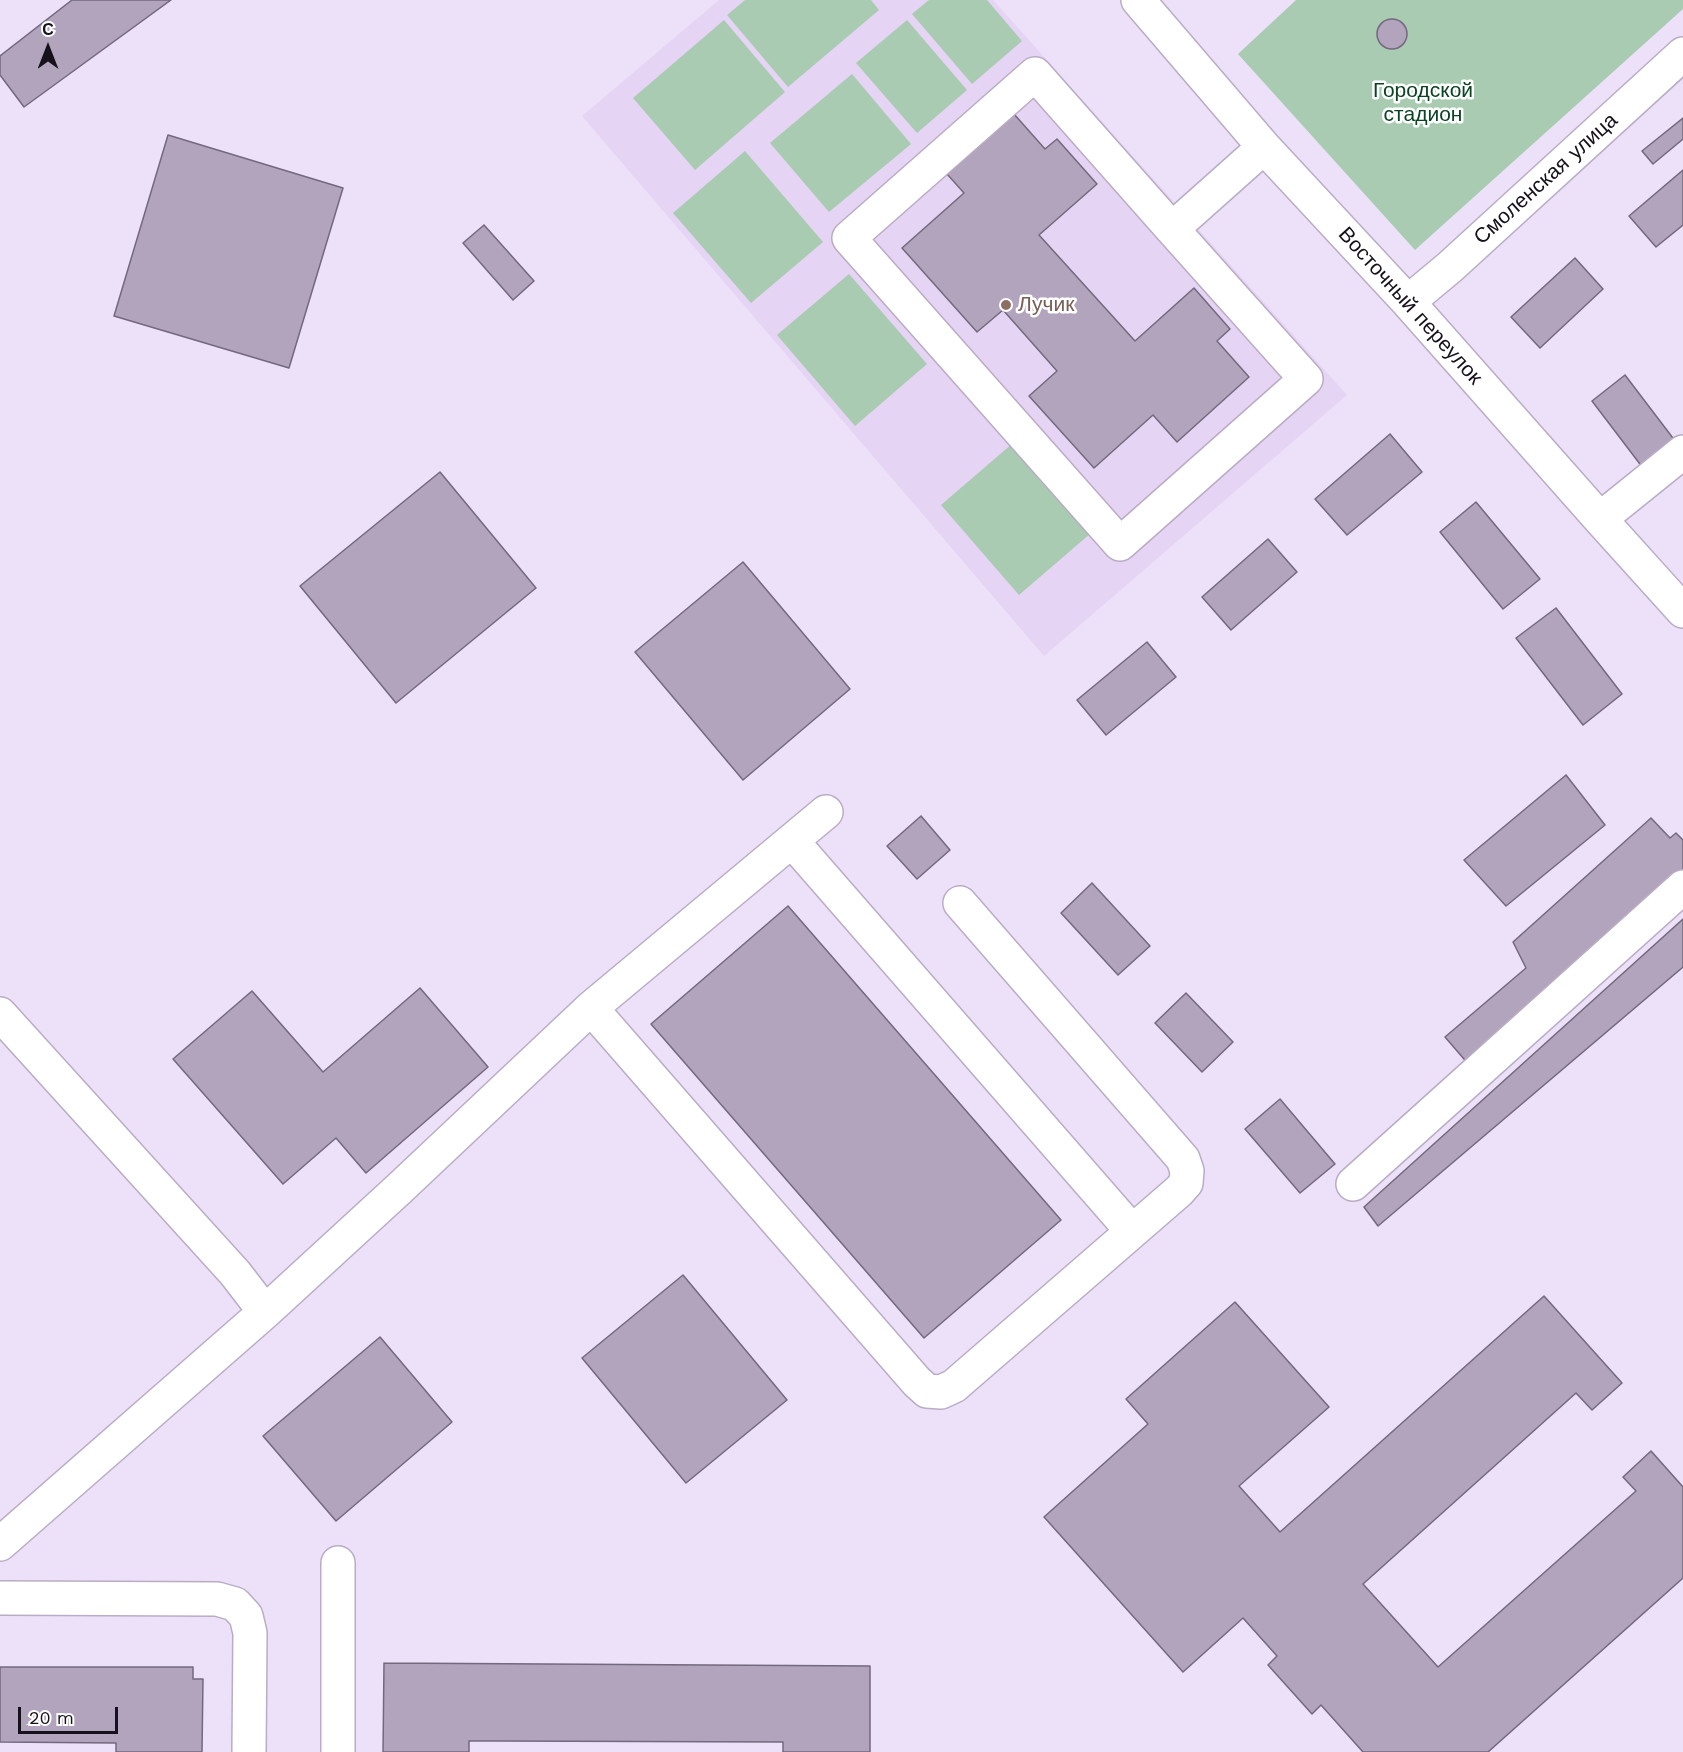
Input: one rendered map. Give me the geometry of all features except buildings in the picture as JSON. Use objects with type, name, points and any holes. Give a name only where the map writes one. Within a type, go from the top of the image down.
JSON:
[{"type":"street","name":"Восточный переулок","points":[[1151,5],[1264,147],[1408,302],[1683,611]]},
{"type":"street","name":"Смоленская улица","points":[[1408,302],[1450,267],[1683,54]]},
{"type":"street","points":[[1035,74],[1172,229],[1306,379],[1119,544],[849,238],[1035,74]]},
{"type":"street","points":[[1172,229],[1264,147]]},
{"type":"street","points":[[1600,519],[1683,452]]},
{"type":"street","points":[[0,1544],[265,1312],[591,1008],[826,812]]},
{"type":"street","points":[[792,841],[1132,1232]]},
{"type":"street","points":[[1353,1184],[1683,887]]},
{"type":"street","points":[[591,1008],[909,1373],[927,1391],[941,1392],[954,1386],[1179,1191],[1186,1183],[1187,1171],[1183,1160],[960,903]]},
{"type":"street","points":[[0,1014],[235,1273],[265,1312]]},
{"type":"street","points":[[338,1563],[338,1752]]},
{"type":"street","points":[[0,1599],[217,1599],[235,1604],[246,1616],[250,1633],[249,1752]]},
{"type":"shaded area","name":"Лучик","points":[[719,0],[993,0],[1347,395],[1044,656],[582,116]]},
{"type":"green space","points":[[745,0],[871,0],[879,10],[788,87],[727,15]]},
{"type":"green space","points":[[929,0],[987,0],[1022,41],[972,84],[912,14]]},
{"type":"green space","name":"Городской стадион","points":[[1296,0],[1683,0],[1683,9],[1415,250],[1238,54]]},
{"type":"green space","points":[[724,20],[785,92],[695,170],[633,98]]},
{"type":"green space","points":[[907,20],[967,90],[917,133],[856,63]]},
{"type":"green space","points":[[852,74],[911,144],[829,212],[770,143]]},
{"type":"green space","points":[[745,151],[823,242],[751,303],[673,213]]},
{"type":"green space","points":[[849,274],[927,364],[855,426],[777,335]]},
{"type":"green space","points":[[1013,443],[1091,533],[1019,595],[941,505]]},
{"type":"place","name":"Лучик","points":[[1006,305]]}]
